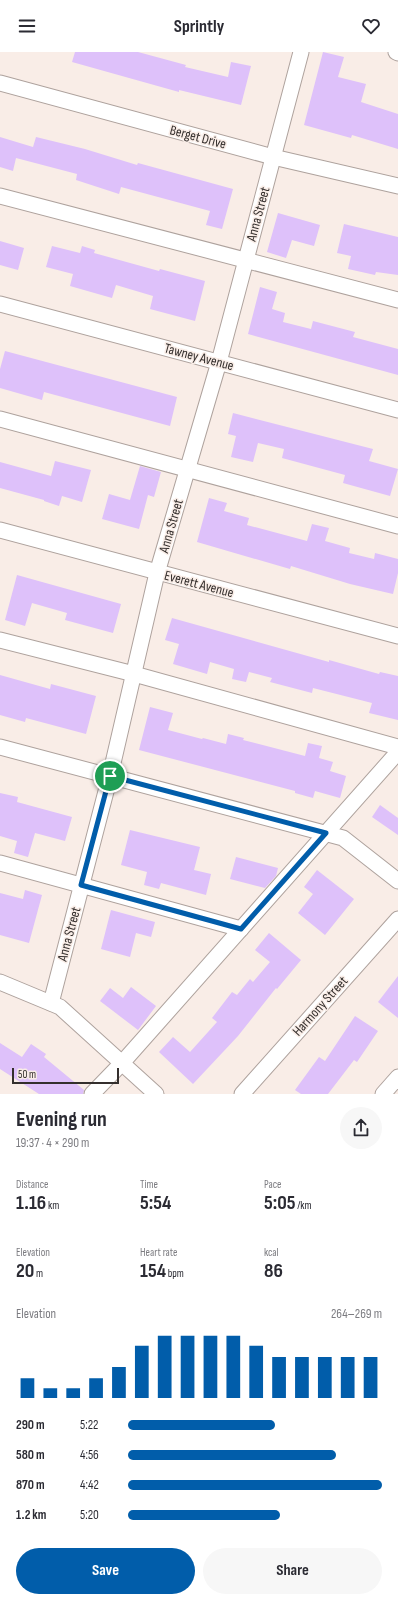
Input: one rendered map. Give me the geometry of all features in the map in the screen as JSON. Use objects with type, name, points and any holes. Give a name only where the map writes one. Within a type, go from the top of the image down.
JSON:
[{"type":"street","name":"Anna Street","points":[[50,1003],[110,776],[157,573],[219,362],[301,52]]},
{"type":"street","name":"Berget Drive","points":[[0,83],[273,157],[398,186]]},
{"type":"street","points":[[0,196],[398,300]]},
{"type":"street","name":"Tawney Avenue","points":[[0,304],[398,410]]},
{"type":"street","points":[[0,419],[398,526]]},
{"type":"street","name":"Everett Avenue","points":[[0,530],[398,636]]},
{"type":"street","points":[[0,640],[134,674],[398,747]]},
{"type":"street","points":[[0,747],[343,838],[398,881]]},
{"type":"street","points":[[92,1094],[122,1063],[398,752]]},
{"type":"street","points":[[0,863],[241,929]]},
{"type":"street","name":"Harmony Street","points":[[242,1094],[398,919]]},
{"type":"street","points":[[0,982],[60,1007],[156,1094]]},
{"type":"street","points":[[383,1094],[398,1077]]},
{"type":"building","points":[[75,52],[138,52],[186,65],[185,67],[228,77],[231,62],[251,66],[241,105],[179,90],[179,92],[72,62]]},
{"type":"building","points":[[323,52],[344,57],[338,77],[366,84],[361,102],[398,114],[398,149],[352,135],[351,138],[304,125]]},
{"type":"building","points":[[0,137],[33,147],[36,137],[85,149],[137,165],[138,163],[233,189],[222,229],[206,225],[210,211],[121,187],[119,194],[76,180],[77,174],[16,158],[13,171],[0,167]]},
{"type":"building","points":[[278,213],[320,225],[314,246],[292,240],[286,258],[267,252]]},
{"type":"building","points":[[344,224],[398,237],[398,275],[376,272],[375,275],[348,269],[351,256],[337,253]]},
{"type":"building","points":[[0,241],[24,248],[18,270],[0,265]]},
{"type":"building","points":[[52,246],[80,253],[82,246],[95,250],[94,253],[159,271],[160,269],[205,281],[195,321],[150,309],[153,296],[116,285],[112,298],[70,286],[73,274],[46,267]]},
{"type":"building","points":[[260,287],[277,292],[272,309],[285,313],[283,322],[311,329],[313,321],[355,332],[353,337],[398,349],[398,375],[248,334]]},
{"type":"building","points":[[5,351],[177,397],[170,426],[44,392],[42,400],[0,388],[0,369]]},
{"type":"building","points":[[233,413],[373,449],[369,461],[398,469],[390,496],[343,483],[345,475],[282,458],[284,449],[258,443],[253,462],[231,457],[236,436],[228,434]]},
{"type":"building","points":[[55,461],[91,470],[82,502],[62,496],[59,506],[44,500],[0,488],[0,462],[51,476]]},
{"type":"building","points":[[140,466],[161,472],[154,497],[148,495],[139,529],[102,519],[109,494],[130,500]]},
{"type":"building","points":[[209,498],[227,503],[224,511],[249,518],[247,525],[307,541],[312,524],[329,528],[325,541],[350,548],[349,553],[374,559],[375,553],[398,559],[398,573],[393,594],[350,584],[291,566],[290,569],[197,542]]},
{"type":"building","points":[[17,575],[121,604],[113,633],[65,620],[67,613],[32,603],[25,626],[5,620]]},
{"type":"building","points":[[172,618],[329,662],[329,660],[379,674],[380,672],[398,676],[398,720],[369,713],[372,703],[313,688],[312,693],[270,682],[272,678],[249,672],[246,682],[232,679],[234,669],[210,662],[207,674],[173,664],[179,644],[165,640]]},
{"type":"building","points":[[0,675],[50,689],[51,684],[96,696],[86,734],[26,718],[25,722],[0,715]]},
{"type":"building","points":[[150,707],[173,713],[168,730],[202,739],[226,744],[228,734],[244,738],[243,740],[305,756],[308,743],[322,746],[319,758],[333,762],[330,771],[346,776],[340,798],[315,791],[313,798],[295,793],[295,791],[139,750]]},
{"type":"building","points":[[0,793],[18,797],[17,802],[72,817],[65,841],[35,833],[28,857],[14,853],[17,841],[0,836]]},
{"type":"building","points":[[380,805],[398,818],[398,835],[372,817]]},
{"type":"building","points":[[130,830],[200,847],[194,870],[211,874],[206,895],[161,883],[159,889],[144,885],[147,872],[121,865]]},
{"type":"building","points":[[236,857],[278,868],[276,876],[265,888],[230,879]]},
{"type":"building","points":[[317,870],[354,899],[325,935],[298,913],[313,894],[304,887]]},
{"type":"building","points":[[25,890],[42,895],[29,943],[0,935],[0,893],[23,899]]},
{"type":"building","points":[[111,910],[155,922],[151,937],[136,933],[130,957],[101,949]]},
{"type":"building","points":[[269,933],[301,960],[277,989],[276,988],[238,1036],[193,1084],[159,1052],[173,1037],[190,1052],[217,1022],[212,1018],[232,992],[237,995],[250,979],[253,982],[270,962],[255,950]]},
{"type":"building","points":[[398,976],[398,1018],[378,1002]]},
{"type":"building","points":[[131,987],[156,1006],[138,1030],[100,1001],[110,988],[123,998]]},
{"type":"building","points":[[355,1016],[378,1031],[357,1062],[354,1060],[328,1094],[301,1094],[295,1090],[319,1057],[325,1061]]},
{"type":"building","points":[[0,1043],[22,1057],[31,1044],[46,1054],[44,1057],[84,1090],[83,1094],[39,1094],[0,1069]]},
{"type":"route","points":[[110,776],[218,805],[326,833],[241,929],[81,885],[110,776]]}]
